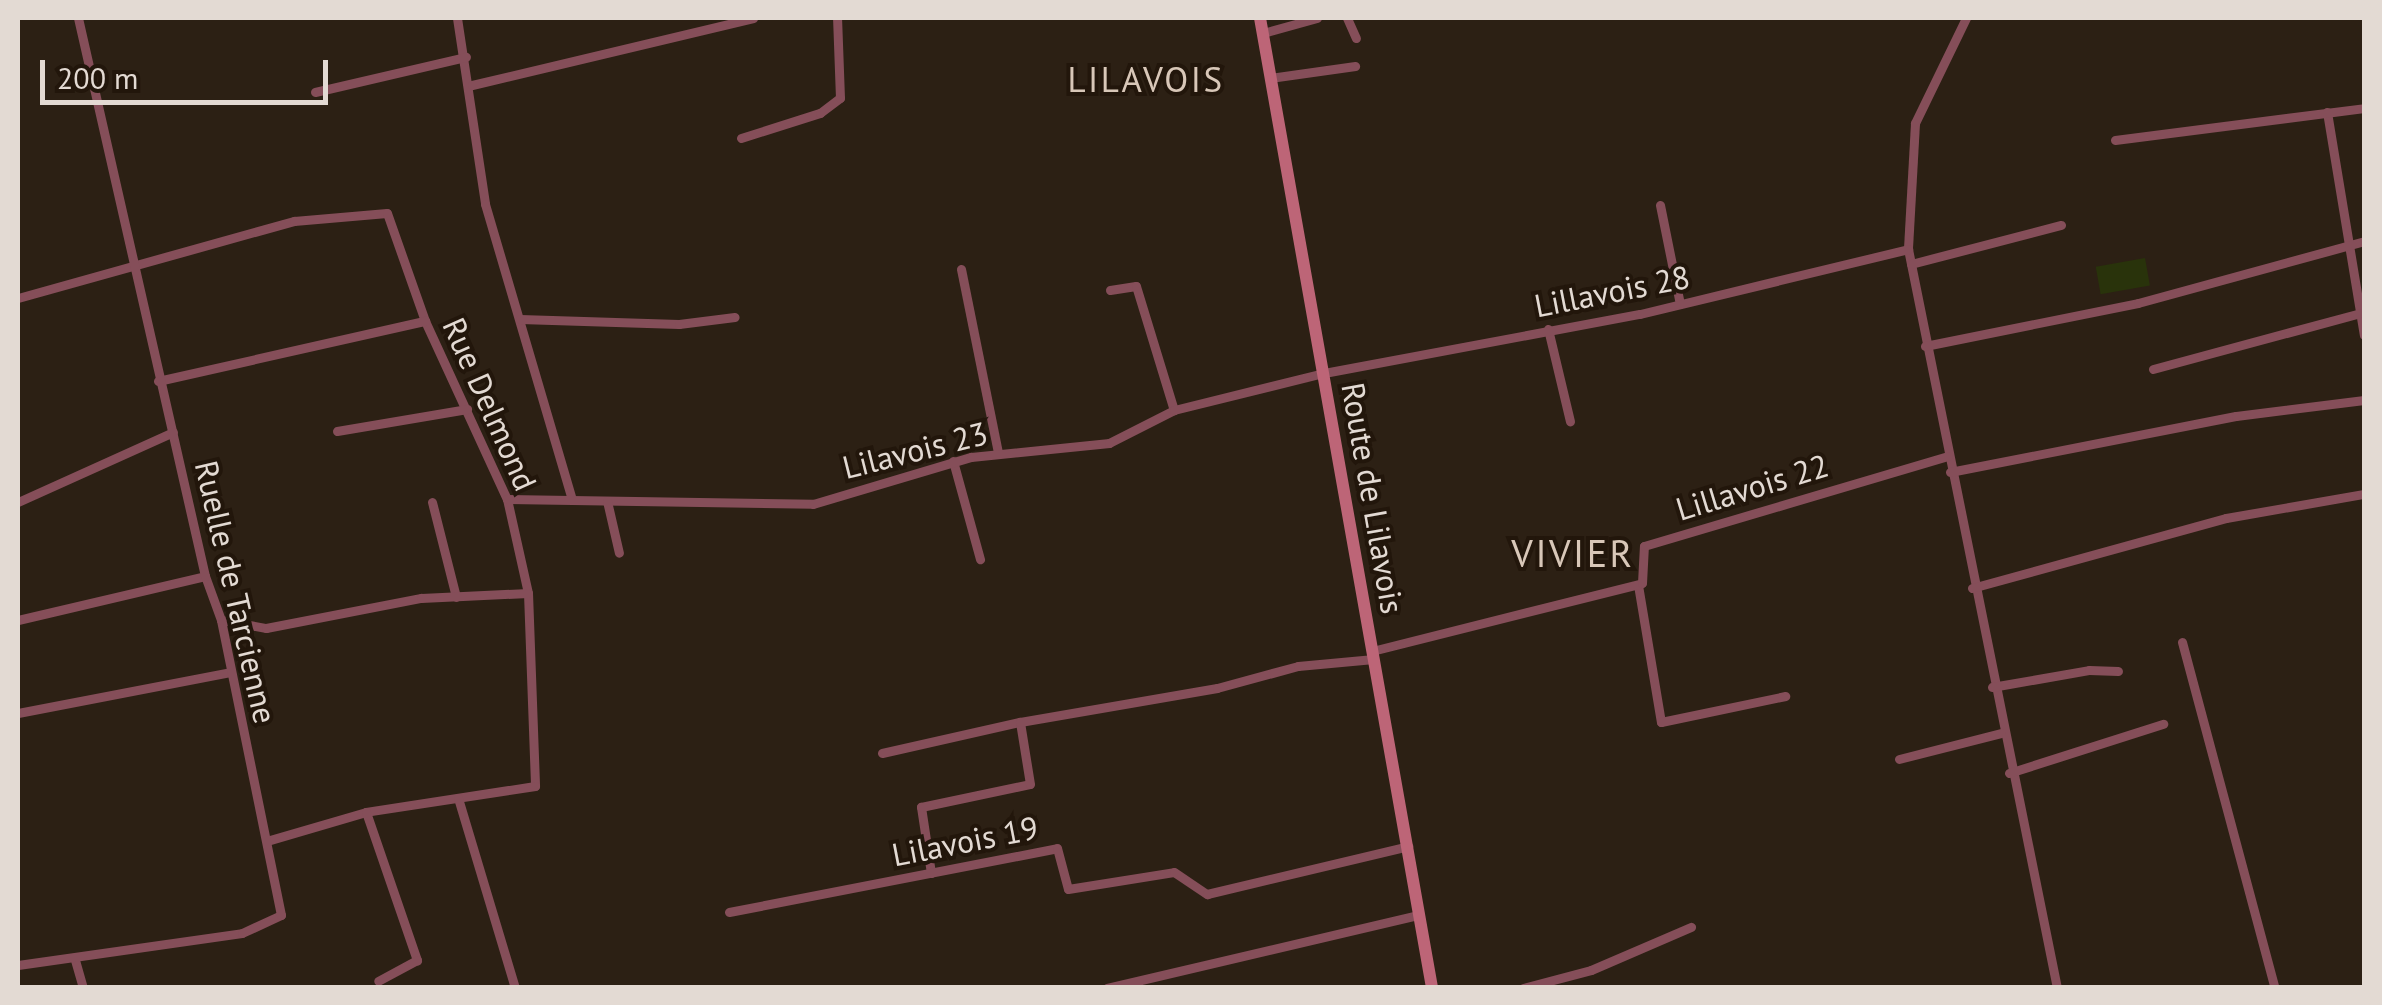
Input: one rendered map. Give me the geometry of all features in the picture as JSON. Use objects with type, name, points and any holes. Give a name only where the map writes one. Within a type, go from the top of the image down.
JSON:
[{"type":"main road","name":"Route de Lilavois","points":[[1260,18],[1432,988]]},
{"type":"street","name":"Ruelle de Tarcienne","points":[[18,965],[242,933],[281,916],[221,620],[204,576],[78,18]]},
{"type":"street","points":[[457,18],[472,85],[485,204],[572,499]]},
{"type":"street","points":[[472,85],[753,18]]},
{"type":"street","points":[[742,138],[820,112],[840,98],[837,18]]},
{"type":"street","points":[[1262,33],[1318,18]]},
{"type":"street","points":[[1346,18],[1356,38]]},
{"type":"street","points":[[1966,18],[1916,123],[1908,249],[2001,733],[2056,988]]},
{"type":"street","points":[[315,92],[466,58]]},
{"type":"street","points":[[1270,78],[1355,66]]},
{"type":"street","points":[[2115,140],[2364,108]]},
{"type":"street","points":[[2327,112],[2364,336]]},
{"type":"street","points":[[1660,205],[1680,304]]},
{"type":"street","name":"Rue Delmond","points":[[18,298],[294,221],[387,213],[425,321],[508,500],[528,593],[536,786],[366,812],[266,842]]},
{"type":"street","points":[[1911,264],[2061,224]]},
{"type":"street","points":[[1925,346],[2138,303],[2364,240]]},
{"type":"street","name":"Lillavois 28","points":[[1324,374],[1680,304],[1908,249]]},
{"type":"street","points":[[961,269],[998,452]]},
{"type":"street","points":[[1110,290],[1136,286],[1174,410]]},
{"type":"street","points":[[2153,369],[2361,314]]},
{"type":"street","points":[[520,319],[678,324],[735,317]]},
{"type":"street","points":[[158,381],[425,321]]},
{"type":"street","points":[[1548,329],[1570,421]]},
{"type":"street","name":"Lilavois 23","points":[[508,500],[813,504],[953,461],[998,452],[1082,450],[1174,410],[1324,374]]},
{"type":"street","points":[[1950,472],[2236,416],[2364,400]]},
{"type":"street","points":[[337,431],[467,410]]},
{"type":"street","points":[[18,502],[173,432]]},
{"type":"street","name":"Lillavois 22","points":[[1638,584],[1644,546],[1948,456]]},
{"type":"street","points":[[953,461],[980,559]]},
{"type":"street","points":[[1972,588],[2226,518],[2364,494]]},
{"type":"street","points":[[608,501],[619,552]]},
{"type":"street","points":[[432,502],[456,597]]},
{"type":"street","points":[[18,620],[204,576]]},
{"type":"street","points":[[882,752],[1020,722],[1217,688],[1298,666],[1373,655],[1638,584],[1661,722],[1785,696]]},
{"type":"street","points":[[221,620],[266,628],[456,597],[528,593]]},
{"type":"street","points":[[2182,642],[2275,988]]},
{"type":"street","points":[[1992,687],[2089,670],[2118,671]]},
{"type":"street","points":[[18,713],[230,672]]},
{"type":"street","points":[[931,873],[921,807],[1030,784],[1020,722]]},
{"type":"street","points":[[2009,772],[2164,724]]},
{"type":"street","points":[[1898,760],[2001,733]]},
{"type":"street","points":[[458,798],[515,988]]},
{"type":"street","points":[[366,812],[418,960],[378,981]]},
{"type":"street","name":"Lilavois 19","points":[[729,912],[1057,848],[1068,889],[1174,872],[1207,894],[1408,846]]},
{"type":"street","points":[[1107,988],[1419,916]]},
{"type":"street","points":[[1523,988],[1591,970],[1691,927]]},
{"type":"street","points":[[74,960],[84,988]]},
{"type":"green space","points":[[2145,258],[2150,286],[2101,294],[2096,267]]},
{"type":"district","name":"LILAVOIS","points":[[1146,79]]},
{"type":"district","name":"VIVIER","points":[[1573,553]]}]
